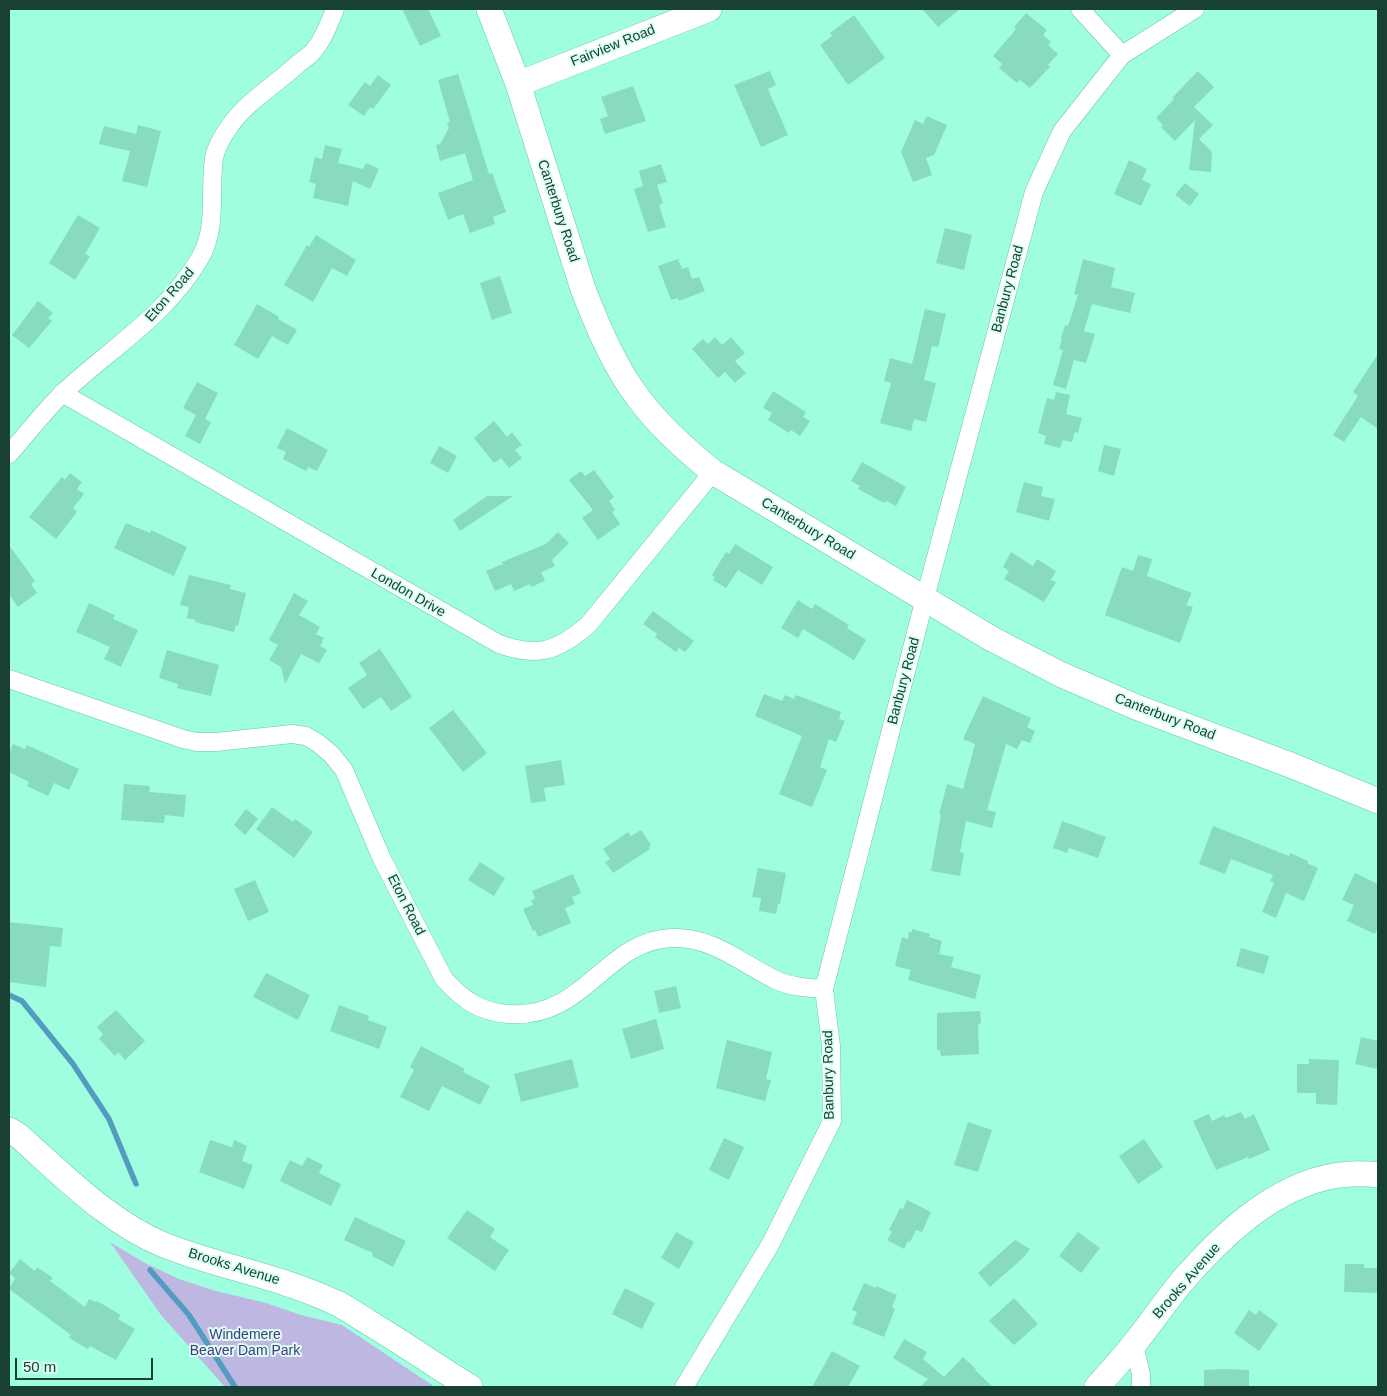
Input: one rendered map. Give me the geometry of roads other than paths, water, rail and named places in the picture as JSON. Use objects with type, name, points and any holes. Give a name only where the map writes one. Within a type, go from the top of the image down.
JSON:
[{"type":"street","name":"Eton Road","points":[[9,454],[62,393],[146,324],[170,300],[189,276],[202,255],[209,233],[213,206],[214,157],[219,142],[246,107],[314,51],[325,35],[335,9]]},
{"type":"street","name":"Canterbury Road","points":[[489,9],[518,84],[583,289],[609,348],[638,398],[684,448],[713,472],[992,639],[1060,674],[1136,708],[1293,766],[1378,801]]},
{"type":"street","name":"Fairview Road","points":[[518,84],[709,9]]},
{"type":"street","points":[[1080,9],[1122,54]]},
{"type":"street","name":"Banbury Road","points":[[684,1387],[770,1245],[832,1121],[831,1046],[824,990],[1034,192],[1062,132],[1122,54],[1196,9]]},
{"type":"street","name":"London Drive","points":[[62,393],[499,644],[515,650],[547,651],[576,636],[588,625],[713,472]]},
{"type":"street","name":"Eton Road","points":[[9,679],[183,739],[197,742],[216,742],[292,734],[306,736],[318,743],[332,755],[344,770],[382,859],[444,979],[458,995],[474,1005],[494,1013],[533,1014],[551,1008],[587,987],[617,960],[638,945],[655,939],[691,939],[731,954],[777,980],[796,987],[824,990]]},
{"type":"street","name":"Brooks Avenue","points":[[9,1130],[19,1136],[116,1218],[144,1235],[179,1250],[276,1279],[335,1302],[386,1332],[470,1387]]},
{"type":"street","name":"Brooks Avenue","points":[[1097,1387],[1134,1345],[1184,1279],[1208,1252],[1233,1229],[1299,1185],[1319,1178],[1355,1173],[1378,1175]]},
{"type":"street","points":[[1134,1345],[1141,1374],[1141,1387]]},
{"type":"waterway","points":[[9,995],[22,1001],[73,1064],[109,1119],[136,1184]]},
{"type":"waterway","points":[[150,1270],[189,1315],[235,1387]]},
{"type":"park label","name":"Windemere Beaver Dam Park","points":[[245,1344]]}]
